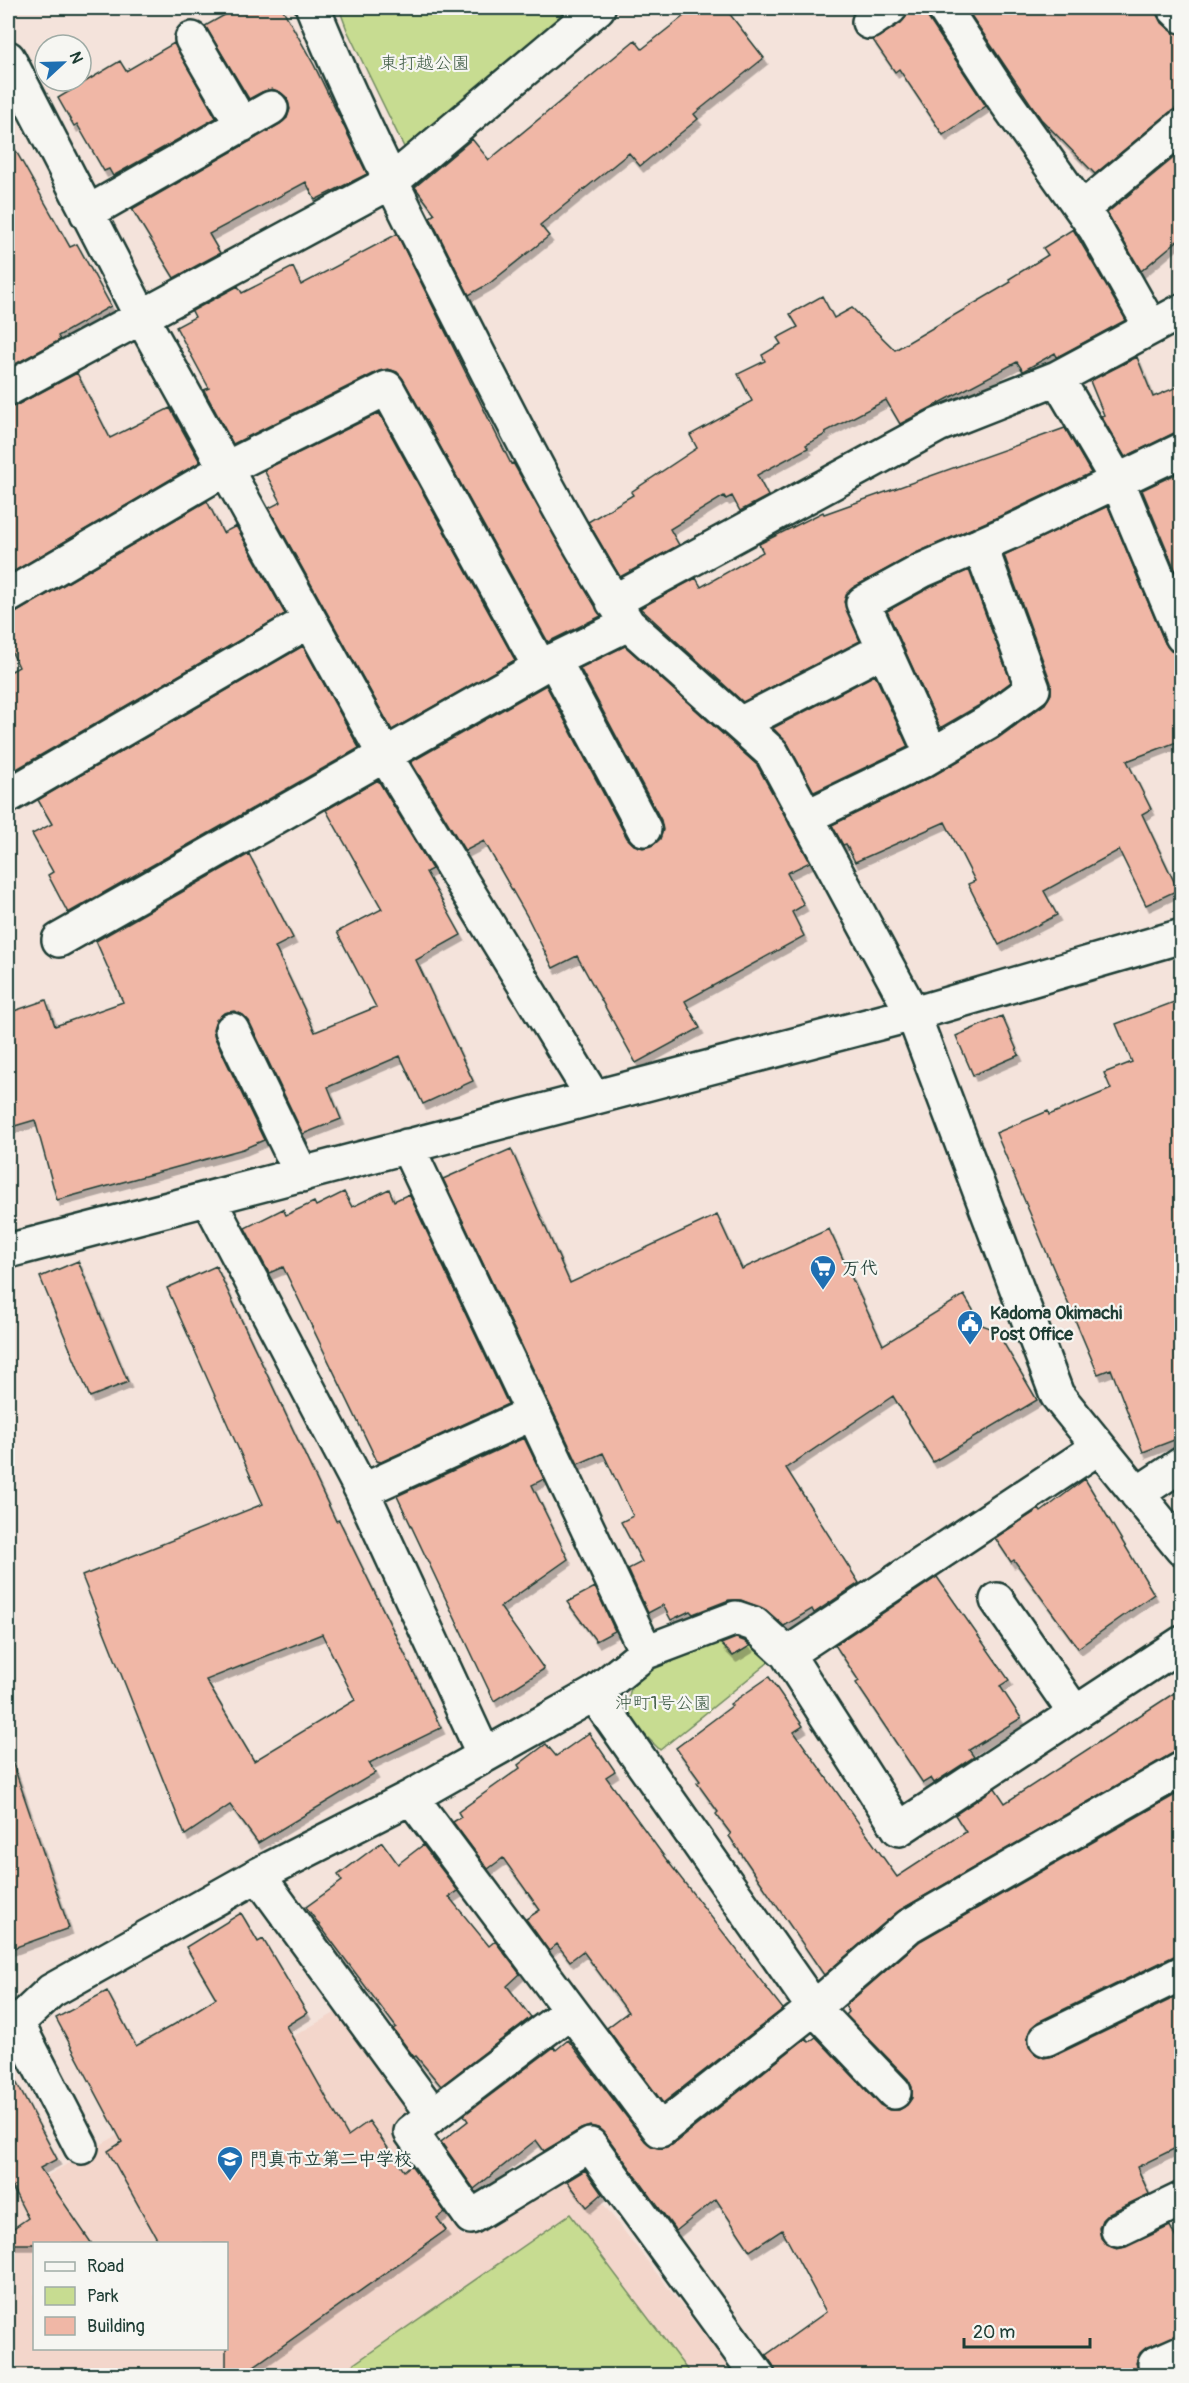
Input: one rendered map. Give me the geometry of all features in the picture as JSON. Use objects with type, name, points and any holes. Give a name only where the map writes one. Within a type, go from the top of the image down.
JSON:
[{"type":"street","points":[[313,8],[343,82],[391,182],[539,474],[621,613],[772,753],[913,1014],[1057,1395],[1182,1549]]},
{"type":"street","points":[[8,388],[391,182],[598,8]]},
{"type":"street","points":[[944,8],[1003,98],[1082,209],[1151,327]]},
{"type":"street","points":[[1174,8],[1182,16]]},
{"type":"street","points":[[192,39],[242,125]]},
{"type":"street","points":[[8,58],[141,316],[309,621],[384,754],[593,1097]]},
{"type":"street","points":[[87,213],[271,108]]},
{"type":"street","points":[[1082,209],[1182,126]]},
{"type":"street","points":[[59,940],[384,754],[547,664],[621,613],[938,425],[1057,378],[1182,311]]},
{"type":"street","points":[[1057,378],[1117,480],[1182,636]]},
{"type":"street","points":[[8,596],[225,469],[387,388],[644,829]]},
{"type":"street","points":[[932,755],[863,603],[923,570],[1182,450]]},
{"type":"street","points":[[806,816],[932,755],[988,722],[1033,689],[980,545]]},
{"type":"street","points":[[8,796],[309,621]]},
{"type":"street","points":[[740,724],[883,650]]},
{"type":"street","points":[[8,1251],[913,1014],[1182,936]]},
{"type":"street","points":[[232,1030],[302,1175]]},
{"type":"street","points":[[407,1146],[646,1652]]},
{"type":"street","points":[[209,1200],[362,1491],[484,1755]]},
{"type":"street","points":[[362,1491],[533,1413]]},
{"type":"street","points":[[788,1654],[1099,1447]]},
{"type":"street","points":[[1137,1494],[1182,1464]]},
{"type":"street","points":[[997,1599],[1075,1713]]},
{"type":"street","points":[[81,2147],[12,2025],[51,1990],[258,1875],[411,1797],[594,1694],[646,1652],[735,1618],[754,1624],[788,1654],[899,1829],[1182,1643]]},
{"type":"street","points":[[594,1694],[814,2008],[894,2092]]},
{"type":"street","points":[[411,1797],[660,2130],[814,2008],[909,1926],[1182,1769]]},
{"type":"street","points":[[258,1875],[433,2115]]},
{"type":"street","points":[[1046,2040],[1182,1973]]},
{"type":"street","points":[[570,2011],[411,2132],[471,2217],[590,2145],[758,2376]]},
{"type":"street","points":[[1118,2230],[1182,2199]]},
{"type":"shaded area","name":"門真市立第二中学校","points":[[340,2010],[414,2116],[392,2132],[462,2237],[574,2166],[735,2375],[8,2375],[8,2199]]},
{"type":"green space","name":"東打越公園","points":[[339,8],[573,8],[406,151],[347,30]]},
{"type":"green space","name":"沖町1号公園","points":[[739,1634],[770,1661],[660,1750],[624,1714],[634,1677]]},
{"type":"green space","points":[[570,2214],[691,2375],[338,2375]]},
{"type":"building","points":[[237,8],[282,8],[314,65],[367,174],[315,200],[306,182],[209,234],[220,253],[174,278],[132,209],[280,124],[287,118],[290,109],[287,98],[272,89],[249,99],[205,26]]},
{"type":"building","points":[[694,8],[725,8],[764,58],[694,114],[698,119],[640,166],[629,153],[540,225],[549,236],[490,283],[469,295],[430,217],[435,214],[415,187],[472,139],[489,160],[635,40],[642,49]]},
{"type":"building","points":[[909,8],[926,8],[928,18],[986,106],[943,135],[899,69],[895,72],[873,40],[901,23]]},
{"type":"building","points":[[966,8],[1154,8],[1160,21],[1169,29],[1182,34],[1182,108],[1170,112],[1095,174],[1041,119]]},
{"type":"building","points":[[174,43],[216,118],[113,176],[109,169],[104,171],[77,124],[74,126],[58,98],[66,93],[93,93],[93,77],[120,61],[126,71]]},
{"type":"building","points":[[8,137],[70,247],[77,244],[111,306],[58,336],[60,340],[8,368]]},
{"type":"building","points":[[1182,151],[1182,237],[1141,271],[1107,213]]},
{"type":"building","points":[[1073,229],[1126,320],[1057,357],[1055,353],[1023,371],[1017,362],[900,424],[886,400],[825,432],[826,434],[806,445],[808,448],[757,475],[768,496],[740,511],[732,496],[726,499],[724,496],[670,529],[679,545],[620,577],[588,522],[633,495],[631,492],[697,448],[690,435],[752,401],[738,374],[765,361],[762,355],[781,344],[777,338],[798,327],[790,314],[822,296],[834,318],[852,308],[895,350],[1011,282],[1009,279],[1048,255],[1043,248]]},
{"type":"building","points":[[397,234],[511,464],[513,463],[601,616],[548,642],[403,379],[397,372],[388,369],[379,371],[233,444],[204,390],[209,388],[176,327],[195,317],[192,311],[238,286],[242,293],[293,267],[301,285]]},
{"type":"building","points":[[1137,357],[1153,397],[1182,385],[1182,432],[1174,433],[1125,457],[1101,416],[1104,415],[1090,381]]},
{"type":"building","points":[[77,373],[110,438],[170,408],[200,462],[8,575],[8,408]]},
{"type":"building","points":[[379,413],[515,660],[392,730],[269,508],[281,502],[264,470]]},
{"type":"building","points":[[1065,428],[1091,473],[916,553],[854,587],[847,593],[844,602],[860,641],[743,702],[640,608],[696,578],[701,587],[763,552],[759,544],[823,512],[824,514]]},
{"type":"building","points":[[1182,471],[1182,586],[1142,490]]},
{"type":"building","points":[[207,501],[223,533],[236,526],[285,614],[8,774],[8,673],[19,667],[8,644],[8,615],[17,612]]},
{"type":"building","points":[[1108,506],[1165,643],[1171,651],[1182,654],[1182,740],[1127,761],[1151,809],[1142,814],[1178,890],[1146,905],[1119,850],[1044,891],[1057,915],[999,945],[968,884],[975,881],[945,822],[855,862],[846,844],[843,845],[832,825],[931,777],[998,738],[1045,704],[1051,694],[1051,683],[1004,555]]},
{"type":"building","points":[[969,570],[1011,682],[978,706],[940,728],[887,611]]},
{"type":"building","points":[[303,646],[359,748],[68,913],[48,875],[53,872],[32,834],[52,824],[38,800]]},
{"type":"building","points":[[625,646],[757,765],[810,862],[787,873],[804,905],[792,912],[804,936],[685,1001],[700,1028],[636,1063],[577,956],[553,968],[527,916],[484,841],[465,851],[411,762],[546,685],[627,838],[634,845],[643,848],[653,845],[660,839],[663,830],[661,820],[580,668]]},
{"type":"building","points":[[875,675],[908,747],[814,792],[788,744],[773,728]]},
{"type":"building","points":[[378,780],[432,869],[426,872],[461,935],[416,960],[473,1081],[423,1104],[400,1056],[328,1087],[341,1119],[303,1134],[249,1021],[234,1011],[224,1013],[216,1020],[213,1029],[215,1038],[264,1140],[243,1149],[57,1200],[35,1120],[8,1128],[8,1013],[46,1000],[55,1026],[123,1002],[96,941],[249,854],[293,938],[275,947],[315,1032],[376,1007],[337,932],[382,909],[326,810]]},
{"type":"building","points":[[1182,999],[1182,1437],[1143,1452],[1111,1369],[1098,1374],[996,1133],[1048,1111],[1049,1115],[1111,1089],[1104,1073],[1132,1062],[1116,1024]]},
{"type":"building","points":[[1002,1016],[1019,1055],[973,1075],[956,1036]]},
{"type":"building","points":[[511,1149],[570,1283],[717,1215],[742,1269],[829,1229],[883,1345],[964,1295],[982,1325],[996,1330],[1037,1400],[933,1462],[893,1396],[786,1468],[859,1583],[814,1613],[812,1609],[784,1626],[766,1610],[741,1600],[729,1600],[693,1614],[690,1611],[671,1620],[663,1605],[648,1613],[628,1569],[642,1562],[621,1522],[633,1516],[603,1453],[578,1464],[443,1179]]},
{"type":"building","points":[[389,1189],[394,1201],[409,1194],[508,1404],[381,1462],[377,1461],[283,1267],[269,1273],[245,1228],[283,1209],[286,1215],[314,1202],[316,1206],[344,1192],[352,1207]]},
{"type":"building","points":[[78,1261],[128,1382],[90,1397],[40,1277]]},
{"type":"building","points":[[216,1266],[336,1521],[339,1520],[441,1728],[369,1763],[375,1773],[258,1843],[230,1805],[185,1835],[82,1576],[263,1504],[167,1288]],"holes":[[[322,1634],[355,1700],[254,1761],[206,1680]]]},
{"type":"building","points":[[524,1438],[544,1479],[532,1485],[568,1559],[500,1607],[544,1669],[494,1701],[397,1496]]},
{"type":"building","points":[[1085,1479],[1154,1594],[1078,1648],[1014,1560],[1011,1562],[995,1538],[1039,1509],[1041,1512]]},
{"type":"building","points":[[937,1577],[1009,1680],[1000,1686],[1021,1718],[969,1750],[974,1757],[934,1783],[931,1778],[923,1783],[856,1683],[859,1681],[835,1645]]},
{"type":"building","points":[[595,1587],[615,1631],[596,1641],[567,1602]]},
{"type":"building","points":[[736,1638],[750,1646],[733,1656],[721,1644]]},
{"type":"building","points":[[769,1677],[803,1726],[794,1732],[897,1877],[966,1832],[955,1815],[995,1788],[1005,1803],[1182,1688],[1182,1750],[1173,1753],[900,1910],[824,1975],[729,1836],[731,1834],[716,1814],[718,1812],[697,1783],[700,1781],[676,1748],[732,1706],[730,1704]]},
{"type":"building","points":[[589,1733],[615,1771],[606,1777],[666,1859],[783,2009],[663,2103],[607,2028],[628,2012],[583,1951],[570,1961],[557,1944],[549,1951],[526,1919],[540,1910],[503,1858],[488,1869],[453,1822],[461,1817],[458,1812],[520,1768],[518,1765],[546,1744],[556,1756]]},
{"type":"building","points":[[13,1764],[69,1928],[8,1950],[8,1765]]},
{"type":"building","points":[[1182,1791],[1182,1955],[1174,1956],[1038,2022],[1031,2028],[1027,2037],[1029,2047],[1035,2054],[1044,2058],[1054,2056],[1182,1994],[1182,2145],[1137,2167],[1149,2194],[1109,2213],[1102,2220],[1099,2228],[1101,2238],[1107,2245],[1117,2249],[1170,2226],[1182,2251],[1182,2334],[1147,2347],[1140,2353],[1136,2363],[1141,2376],[776,2376],[773,2365],[766,2355],[826,2312],[782,2230],[750,2251],[716,2199],[676,2231],[605,2134],[598,2128],[590,2126],[581,2129],[544,2151],[536,2140],[474,2189],[441,2142],[468,2121],[464,2115],[554,2047],[556,2050],[568,2040],[645,2141],[653,2147],[663,2148],[672,2145],[806,2038],[809,2042],[816,2037],[880,2105],[889,2110],[899,2110],[912,2098],[912,2087],[908,2079],[846,2015],[849,2012],[845,2006],[920,1941]]},
{"type":"building","points":[[382,1842],[398,1864],[423,1845],[458,1891],[449,1897],[489,1946],[495,1941],[520,1974],[507,1986],[531,2017],[441,2086],[416,2056],[414,2057],[393,2029],[396,2027],[306,1907],[342,1881],[338,1875]]},
{"type":"building","points":[[241,1913],[258,1942],[263,1939],[307,2013],[286,2026],[348,2136],[369,2121],[404,2171],[411,2165],[445,2212],[437,2218],[446,2230],[240,2376],[226,2376],[228,2242],[159,2242],[108,2151],[122,2142],[56,2018],[107,1991],[136,2046],[216,1998],[186,1947]]},
{"type":"building","points":[[8,2067],[57,2159],[40,2168],[91,2242],[8,2244],[8,2232],[28,2218],[10,2183],[8,2185]]},
{"type":"building","points":[[585,2170],[602,2194],[587,2207],[567,2181]]},
{"type":"place","name":"万代","points":[[823,1291]]},
{"type":"place","name":"Kadoma Okimachi Post Office","points":[[970,1346]]},
{"type":"place","name":"門真市立第二中学校","points":[[230,2182]]}]
